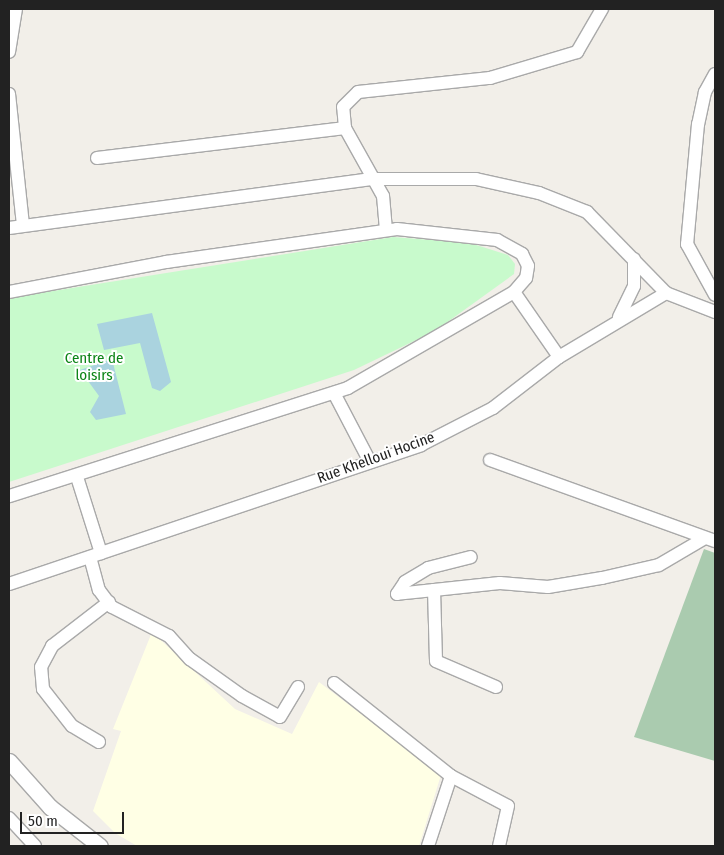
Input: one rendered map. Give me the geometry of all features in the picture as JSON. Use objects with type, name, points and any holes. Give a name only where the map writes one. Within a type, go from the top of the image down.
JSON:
[{"type":"street","points":[[9,52],[16,9]]},
{"type":"street","points":[[386,230],[383,196],[370,179],[345,128],[343,107],[358,92],[490,78],[577,52],[602,9]]},
{"type":"street","points":[[715,74],[705,92],[698,124],[687,244],[715,295]]},
{"type":"street","points":[[9,94],[23,224]]},
{"type":"street","points":[[97,158],[345,128]]},
{"type":"street","points":[[9,228],[23,224],[370,179],[476,179],[539,192],[587,212],[666,293],[715,312]]},
{"type":"street","points":[[9,292],[156,263],[386,230],[497,240],[512,246],[528,266],[526,278],[514,292],[378,374],[334,393],[78,476],[9,496]]},
{"type":"street","points":[[619,317],[634,286],[634,259]]},
{"type":"street","points":[[514,292],[559,356]]},
{"type":"street","name":"Rue Khelloui Hocine","points":[[9,584],[421,444],[493,408],[559,356],[619,317],[666,293]]},
{"type":"street","points":[[334,393],[370,462]]},
{"type":"street","points":[[490,460],[710,540]]},
{"type":"street","points":[[78,476],[96,555],[99,590],[109,602],[169,636],[190,659],[280,717],[298,687]]},
{"type":"street","points":[[471,558],[428,568],[404,582],[397,594],[500,583],[548,587],[602,578],[659,565],[710,540]]},
{"type":"street","points":[[434,590],[436,661],[496,687]]},
{"type":"street","points":[[98,742],[72,726],[43,689],[41,667],[52,646],[109,602]]},
{"type":"street","points":[[334,683],[452,776],[508,806],[499,846]]},
{"type":"street","points":[[9,761],[50,807],[100,846]]},
{"type":"street","points":[[428,846],[452,776]]},
{"type":"street","points":[[9,818],[35,846]]},
{"type":"shaded area","points":[[704,549],[715,553],[715,761],[634,737]]},
{"type":"shaded area","points":[[152,632],[235,709],[292,734],[319,682],[441,775],[419,846],[137,846],[115,833],[93,811],[121,731],[113,729]]},
{"type":"green space","name":"Centre de loisirs","points":[[393,237],[470,243],[508,255],[515,264],[514,274],[435,331],[354,370],[9,482],[9,298]]},
{"type":"water","points":[[152,313],[171,382],[160,391],[152,388],[140,343],[104,350],[97,324]]},
{"type":"water","points":[[112,359],[126,414],[96,420],[90,412],[99,396],[80,370]]}]
